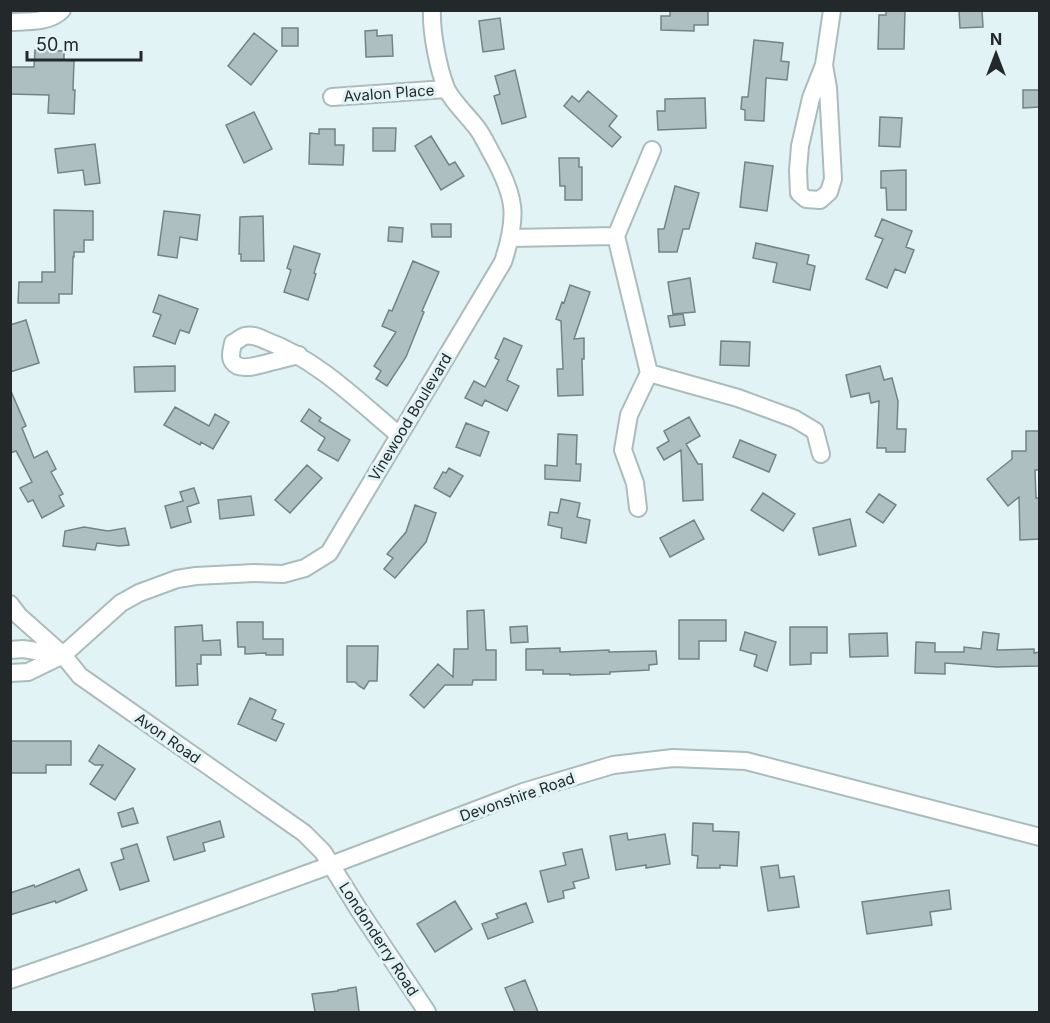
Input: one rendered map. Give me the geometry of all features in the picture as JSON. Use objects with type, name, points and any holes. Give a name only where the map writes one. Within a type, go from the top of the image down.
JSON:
[{"type":"street","points":[[10,22],[39,21],[56,16],[62,10]]},
{"type":"street","name":"Vinewood Boulevard","points":[[10,673],[28,672],[63,656],[121,603],[139,593],[177,579],[196,576],[283,574],[305,568],[329,553],[503,262],[511,238],[513,218],[511,198],[505,178],[478,129],[446,89],[438,61],[432,10]]},
{"type":"street","points":[[824,65],[828,88],[833,179],[829,192],[820,200],[806,200],[799,193],[800,146],[811,98],[824,65],[832,10]]},
{"type":"street","name":"Avalon Place","points":[[332,97],[446,89]]},
{"type":"street","points":[[638,508],[635,483],[623,450],[629,415],[650,373],[616,236],[652,150]]},
{"type":"street","points":[[511,238],[616,236]]},
{"type":"street","points":[[298,356],[327,375],[399,435]]},
{"type":"street","points":[[650,373],[738,398],[795,419],[815,431],[821,454]]},
{"type":"street","name":"Avon Road","points":[[10,604],[80,676],[304,833],[323,852],[331,865]]},
{"type":"street","points":[[10,650],[23,649],[63,656]]},
{"type":"street","name":"Devonshire Road","points":[[10,980],[331,865],[523,792],[613,765],[672,758],[746,761],[1040,837]]},
{"type":"street","name":"Londonderry Road","points":[[331,865],[428,1012]]},
{"type":"building","points":[[670,10],[708,10],[708,25],[694,25],[694,31],[661,30],[661,16],[670,16]]},
{"type":"building","points":[[886,10],[905,10],[904,49],[878,49],[879,15],[886,15]]},
{"type":"building","points":[[959,10],[982,10],[983,27],[960,28]]},
{"type":"building","points":[[500,18],[504,49],[483,52],[479,21]]},
{"type":"building","points":[[282,28],[298,28],[298,46],[282,46]]},
{"type":"building","points":[[377,30],[377,36],[392,35],[393,56],[366,57],[365,31]]},
{"type":"building","points":[[254,33],[277,51],[251,85],[228,66]]},
{"type":"building","points":[[754,40],[783,43],[781,61],[789,62],[787,80],[766,78],[764,121],[745,120],[745,110],[741,109],[742,97],[748,97]]},
{"type":"building","points":[[35,50],[64,51],[64,60],[74,61],[74,114],[48,113],[49,95],[10,94],[10,67],[34,67]]},
{"type":"building","points":[[515,70],[526,117],[502,124],[494,96],[500,94],[495,76]]},
{"type":"building","points":[[1023,90],[1040,90],[1040,107],[1023,108]]},
{"type":"building","points":[[588,91],[617,116],[609,126],[621,137],[612,147],[564,106],[572,96],[579,102]]},
{"type":"building","points":[[705,98],[706,128],[658,130],[657,111],[665,111],[665,99]]},
{"type":"building","points":[[254,112],[272,149],[244,163],[226,125]]},
{"type":"building","points":[[880,117],[902,118],[900,147],[879,146]]},
{"type":"building","points":[[373,128],[396,128],[395,151],[373,151]]},
{"type":"building","points":[[319,129],[335,129],[335,145],[344,145],[343,165],[309,164],[310,133],[319,134]]},
{"type":"building","points":[[431,136],[449,165],[455,162],[464,176],[441,190],[415,146]]},
{"type":"building","points":[[95,144],[100,183],[85,185],[83,170],[58,173],[55,149]]},
{"type":"building","points":[[559,158],[579,158],[579,167],[582,167],[582,200],[565,200],[565,186],[560,186]]},
{"type":"building","points":[[745,162],[773,166],[767,211],[740,207]]},
{"type":"building","points":[[906,170],[906,210],[887,210],[886,188],[881,188],[881,171]]},
{"type":"building","points":[[675,186],[699,193],[689,229],[683,229],[677,252],[659,252],[658,229],[664,229]]},
{"type":"building","points":[[54,210],[93,211],[93,240],[84,240],[84,252],[74,252],[72,294],[59,294],[59,303],[18,303],[19,282],[42,282],[42,272],[55,272]]},
{"type":"building","points":[[164,211],[200,215],[197,240],[180,237],[177,258],[158,255]]},
{"type":"building","points":[[263,216],[264,261],[241,261],[241,254],[239,254],[240,217]]},
{"type":"building","points":[[882,219],[912,231],[906,247],[914,250],[905,273],[895,269],[887,288],[866,279],[883,239],[875,236]]},
{"type":"building","points":[[431,224],[451,224],[451,237],[432,237]]},
{"type":"building","points":[[389,227],[403,228],[402,242],[388,241]]},
{"type":"building","points":[[756,243],[809,255],[807,264],[815,266],[810,290],[773,282],[777,263],[753,258]]},
{"type":"building","points":[[294,246],[320,254],[308,300],[284,292],[291,270],[287,268]]},
{"type":"building","points":[[413,261],[439,272],[406,357],[387,386],[376,379],[381,371],[374,366],[396,332],[382,326],[389,310],[392,311]]},
{"type":"building","points":[[690,278],[695,312],[673,314],[668,282]]},
{"type":"building","points":[[570,285],[590,292],[574,339],[584,338],[583,395],[558,396],[557,369],[563,369],[561,321],[556,319]]},
{"type":"building","points":[[159,295],[198,309],[189,333],[180,330],[175,344],[153,336],[161,315],[153,312]]},
{"type":"building","points":[[683,314],[685,325],[670,327],[668,316]]},
{"type":"building","points":[[26,320],[39,363],[10,372],[10,325]]},
{"type":"building","points":[[504,338],[522,346],[507,380],[519,386],[507,411],[485,400],[482,406],[465,398],[474,381],[485,387],[499,360],[495,358]]},
{"type":"building","points":[[721,341],[750,342],[749,366],[720,365]]},
{"type":"building","points":[[175,366],[175,391],[135,392],[134,367]]},
{"type":"building","points":[[880,366],[884,380],[892,378],[898,401],[897,429],[906,429],[905,452],[886,452],[886,448],[877,448],[879,401],[871,403],[869,393],[851,397],[846,375]]},
{"type":"building","points":[[10,389],[26,426],[22,428],[34,458],[47,451],[56,469],[51,472],[63,494],[59,496],[64,506],[42,518],[33,500],[28,502],[20,488],[32,482],[16,451],[10,453]]},
{"type":"building","points":[[175,407],[209,426],[215,414],[229,422],[213,449],[201,442],[200,445],[164,425]]},
{"type":"building","points":[[309,409],[321,418],[319,421],[350,440],[338,461],[318,450],[325,438],[301,421]]},
{"type":"building","points":[[689,417],[700,436],[686,444],[698,464],[702,464],[703,500],[683,501],[681,450],[664,460],[657,448],[669,441],[664,431]]},
{"type":"building","points":[[466,423],[489,432],[480,456],[456,447]]},
{"type":"building","points":[[1026,431],[1040,431],[1040,470],[1035,470],[1036,498],[1040,498],[1040,539],[1020,540],[1019,497],[1008,506],[987,479],[1012,459],[1012,451],[1026,451]]},
{"type":"building","points":[[558,434],[577,435],[576,464],[581,464],[580,481],[545,479],[545,465],[557,466]]},
{"type":"building","points":[[740,440],[776,455],[769,472],[733,457]]},
{"type":"building","points":[[307,465],[322,478],[290,513],[275,500]]},
{"type":"building","points":[[449,468],[463,476],[450,497],[434,488],[443,472],[446,473]]},
{"type":"building","points":[[194,488],[199,503],[187,507],[191,522],[171,528],[165,506],[183,501],[180,492]]},
{"type":"building","points":[[763,493],[795,514],[783,531],[751,510]]},
{"type":"building","points":[[879,494],[896,505],[883,523],[866,512]]},
{"type":"building","points":[[251,496],[254,515],[220,519],[218,500]]},
{"type":"building","points":[[561,499],[580,503],[577,517],[590,520],[586,543],[561,538],[562,528],[548,525],[550,512],[558,513]]},
{"type":"building","points":[[415,505],[436,513],[426,542],[395,578],[384,569],[393,558],[387,554],[406,532]]},
{"type":"building","points":[[850,519],[856,546],[819,555],[813,528]]},
{"type":"building","points":[[694,520],[704,539],[670,557],[660,538]]},
{"type":"building","points":[[84,527],[108,531],[125,528],[129,545],[97,543],[95,550],[63,546],[65,531]]},
{"type":"building","points":[[484,610],[486,650],[496,650],[496,680],[473,680],[472,685],[445,685],[424,708],[410,695],[438,664],[453,677],[454,649],[468,649],[467,611]]},
{"type":"building","points":[[679,620],[726,620],[726,641],[699,641],[699,659],[679,659]]},
{"type":"building","points":[[237,622],[263,622],[263,639],[283,639],[283,655],[245,654],[245,647],[238,647]]},
{"type":"building","points":[[202,625],[203,641],[220,640],[221,655],[201,655],[201,664],[197,664],[198,685],[176,686],[175,627]]},
{"type":"building","points":[[527,626],[528,642],[511,643],[510,627]]},
{"type":"building","points":[[790,627],[827,627],[827,653],[811,653],[811,664],[790,665]]},
{"type":"building","points":[[745,632],[776,642],[767,671],[754,666],[757,655],[740,650]]},
{"type":"building","points":[[983,632],[999,634],[997,650],[1034,649],[1034,653],[1040,652],[1040,666],[997,667],[945,663],[945,674],[915,673],[916,642],[935,643],[935,652],[964,652],[964,647],[981,649]]},
{"type":"building","points":[[887,633],[888,656],[850,657],[849,634]]},
{"type":"building","points":[[347,646],[378,646],[377,681],[369,681],[364,689],[355,682],[347,682]]},
{"type":"building","points":[[560,648],[560,652],[656,651],[657,664],[649,665],[649,670],[610,672],[610,674],[543,674],[543,670],[526,670],[526,649]]},
{"type":"building","points":[[250,698],[276,710],[272,719],[284,724],[276,741],[238,724]]},
{"type":"building","points":[[10,741],[71,741],[71,765],[46,765],[46,773],[10,773]]},
{"type":"building","points":[[99,745],[135,769],[115,800],[90,784],[103,765],[95,765],[89,761]]},
{"type":"building","points":[[133,808],[138,823],[122,827],[118,813]]},
{"type":"building","points":[[220,821],[224,837],[203,843],[205,851],[174,860],[167,837]]},
{"type":"building","points":[[693,823],[713,824],[713,831],[739,832],[737,866],[720,865],[720,868],[697,868],[698,856],[692,855]]},
{"type":"building","points":[[627,833],[628,840],[665,834],[670,864],[616,870],[610,836]]},
{"type":"building","points":[[137,844],[149,881],[120,890],[111,863],[124,859],[121,849]]},
{"type":"building","points":[[582,849],[589,878],[573,882],[575,888],[563,891],[564,898],[548,902],[540,871],[566,865],[563,853]]},
{"type":"building","points":[[778,865],[780,878],[794,876],[799,907],[768,911],[761,867]]},
{"type":"building","points":[[79,869],[87,890],[56,903],[55,901],[10,915],[10,893],[34,885],[35,887]]},
{"type":"building","points":[[949,890],[951,909],[930,912],[932,925],[867,934],[862,902]]},
{"type":"building","points":[[455,901],[472,929],[435,952],[417,924]]},
{"type":"building","points":[[526,903],[533,922],[488,939],[482,924],[498,918],[496,914]]},
{"type":"building","points":[[525,980],[538,1012],[515,1012],[505,988]]},
{"type":"building","points":[[356,987],[359,1012],[315,1012],[312,994]]}]
